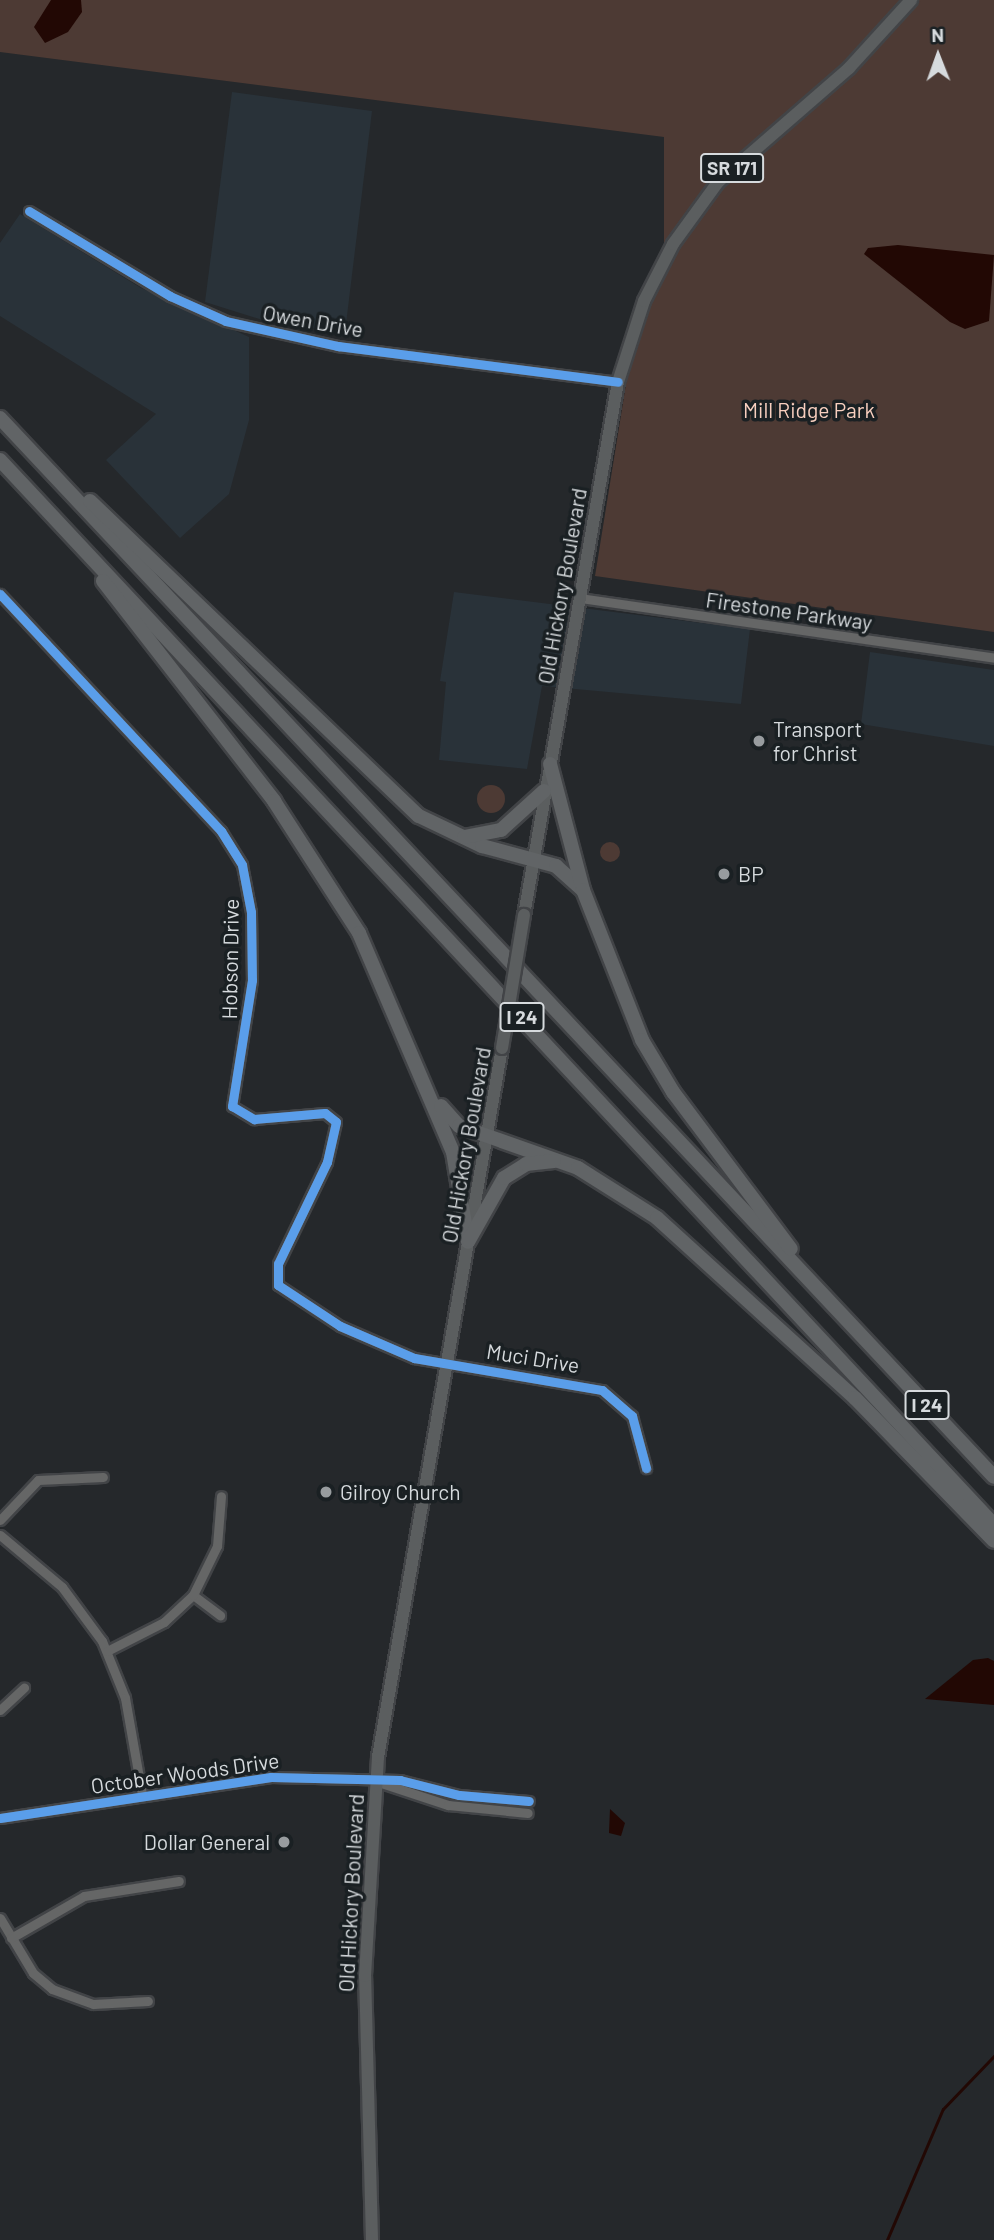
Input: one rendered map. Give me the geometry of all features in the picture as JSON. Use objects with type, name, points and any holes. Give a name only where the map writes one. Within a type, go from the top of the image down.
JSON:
[{"type":"highway","points":[[0,416],[390,791],[450,834],[565,870],[583,890]]},
{"type":"highway","name":"I 24","points":[[0,416],[994,1476]]},
{"type":"highway","name":"I 24","points":[[0,460],[994,1525]]},
{"type":"highway","points":[[48,511],[309,850],[359,933],[449,1119],[568,1164],[627,1196],[688,1244],[855,1398],[994,1541]]},
{"type":"highway","points":[[551,764],[583,890],[642,1040],[673,1093],[860,1335]]},
{"type":"highway","points":[[450,834],[501,830],[544,791]]},
{"type":"highway","points":[[407,1035],[455,1159],[468,1242]]},
{"type":"highway","points":[[468,1242],[493,1189],[510,1173],[540,1162],[568,1164]]},
{"type":"main road","name":"Old Hickory Boulevard","points":[[372,2240],[365,1976],[376,1782],[391,1662],[447,1363],[544,791],[618,382],[643,301],[702,201],[761,139],[874,44],[911,0]]},
{"type":"street","name":"Owen Drive","points":[[29,211],[170,296],[226,321],[338,346],[618,382]]},
{"type":"street","name":"Hobson Drive","points":[[0,594],[221,831],[242,865],[251,912],[252,980],[231,1102],[254,1119],[321,1112],[336,1122],[332,1148],[286,1243],[276,1282],[292,1299],[362,1338],[447,1363]]},
{"type":"street","name":"Firestone Parkway","points":[[580,598],[994,658]]},
{"type":"street","name":"Muci Drive","points":[[447,1363],[602,1390],[632,1416],[646,1468]]},
{"type":"street","points":[[0,1520],[43,1478],[103,1477]]},
{"type":"street","points":[[107,1651],[164,1622],[193,1595],[216,1546],[221,1496]]},
{"type":"street","points":[[0,1535],[62,1587],[107,1651],[125,1698],[142,1794]]},
{"type":"street","points":[[193,1595],[220,1615]]},
{"type":"street","points":[[0,1710],[24,1688]]},
{"type":"street","name":"October Woods Drive","points":[[0,1818],[271,1776],[376,1782]]},
{"type":"street","points":[[376,1782],[409,1781],[459,1795],[529,1801]]},
{"type":"street","points":[[376,1782],[448,1805],[528,1813]]},
{"type":"street","points":[[11,1938],[84,1896],[178,1881]]},
{"type":"street","points":[[0,1918],[38,1978],[64,1996],[93,2004],[148,2001]]},
{"type":"shaded area","points":[[51,0],[81,0],[82,12],[68,32],[45,43],[34,27]]},
{"type":"shaded area","points":[[232,92],[372,111],[345,332],[269,322],[205,302]]},
{"type":"shaded area","points":[[20,214],[141,288],[249,337],[249,420],[229,494],[180,538],[106,460],[156,414],[0,316],[0,243]]},
{"type":"shaded area","points":[[898,245],[994,255],[989,321],[965,329],[950,322],[864,254],[868,248]]},
{"type":"shaded area","points":[[454,592],[750,629],[741,704],[542,686],[527,769],[439,760],[446,682],[440,681]]},
{"type":"shaded area","points":[[870,652],[994,670],[994,746],[861,724]]},
{"type":"shaded area","points":[[988,1658],[994,1661],[994,1705],[925,1699],[973,1660]]},
{"type":"shaded area","points":[[610,1809],[625,1823],[621,1836],[609,1833]]},
{"type":"green space","name":"Mill Ridge Park","points":[[0,0],[994,0],[994,632],[595,576],[632,347],[664,270],[664,137],[0,52]]},
{"type":"green space","points":[[491,785],[501,789],[505,799],[501,809],[491,813],[481,809],[477,799],[481,789]]},
{"type":"green space","points":[[610,842],[617,845],[620,852],[617,859],[610,862],[603,859],[600,852],[603,845]]},
{"type":"waterway","points":[[887,2240],[943,2109],[994,2056]]},
{"type":"cycle path","points":[[29,211],[170,296],[226,321],[338,346],[618,382]]},
{"type":"cycle path","points":[[0,594],[221,831],[242,865],[251,912],[252,980],[232,1106],[254,1119],[325,1113],[336,1122],[327,1162],[278,1264],[278,1285],[340,1326],[414,1358],[602,1390],[632,1416],[646,1468]]},
{"type":"cycle path","points":[[0,1818],[271,1777],[400,1780],[459,1795],[529,1801]]},
{"type":"place","name":"Transport for Christ","points":[[759,741]]},
{"type":"place","name":"BP","points":[[724,874]]},
{"type":"place","name":"Gilroy Church","points":[[326,1492]]},
{"type":"place","name":"Dollar General","points":[[284,1842]]}]
